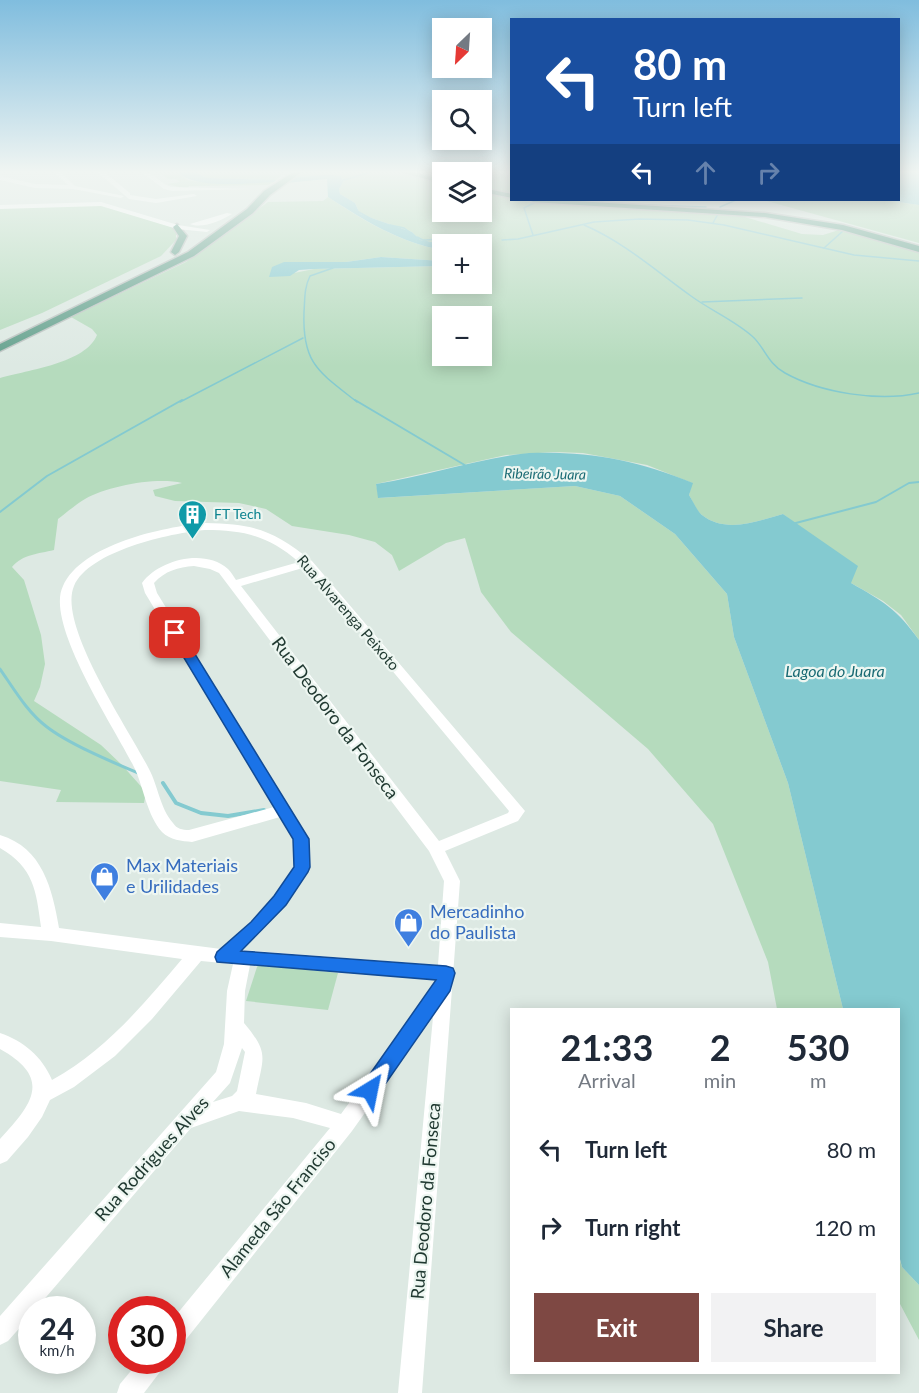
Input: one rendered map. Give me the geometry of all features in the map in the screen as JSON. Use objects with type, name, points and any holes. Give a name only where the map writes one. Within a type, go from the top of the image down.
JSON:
[{"type":"main road","points":[[175,252],[183,236]]},
{"type":"main road","points":[[0,336],[175,252],[198,236]]},
{"type":"main road","points":[[0,348],[190,254],[216,236]]},
{"type":"main road","points":[[872,236],[919,249]]},
{"type":"main road","points":[[127,285],[144,275],[129,274]]},
{"type":"street","name":"Rua Alvarenga Peixoto","points":[[284,810],[192,836],[178,834],[166,826],[142,769],[97,685],[65,615],[65,596],[72,578],[84,567],[129,542],[161,532],[204,527],[221,527],[267,535],[284,544],[308,562],[517,811],[516,814],[436,848]]},
{"type":"street","points":[[233,585],[308,562]]},
{"type":"street","name":"Rua Deodoro da Fonseca","points":[[233,958],[280,900],[302,867],[301,839],[151,593],[148,583],[154,575],[169,567],[198,563],[213,564],[223,571],[436,848],[452,881],[410,1393]]},
{"type":"street","points":[[0,841],[20,851],[39,872],[51,934]]},
{"type":"street","points":[[0,930],[51,934],[196,954],[445,980]]},
{"type":"street","points":[[44,1094],[65,1084],[129,1034],[196,954]]},
{"type":"street","name":"Rua Rodrigues Alves","points":[[0,1333],[223,1077],[232,1057],[236,1028],[237,988],[233,958]]},
{"type":"street","name":"Alameda São Franciso","points":[[186,1322],[345,1125],[445,980]]},
{"type":"street","points":[[236,1028],[251,1045],[254,1053],[246,1095],[239,1102]]},
{"type":"street","points":[[0,1041],[19,1051],[34,1067],[44,1083],[44,1094],[38,1107],[0,1154]]},
{"type":"street","points":[[186,1122],[239,1102],[273,1104],[300,1109],[345,1125]]},
{"type":"street","points":[[129,1393],[144,1374]]},
{"type":"green space","points":[[0,236],[176,236],[176,240],[161,256],[42,313],[0,330]]},
{"type":"green space","points":[[222,236],[397,236],[432,248],[432,260],[381,257],[346,262],[284,262],[294,273],[314,269],[432,266],[432,294],[492,294],[492,236],[868,236],[919,250],[919,640],[901,615],[883,601],[851,583],[800,527],[783,514],[732,525],[711,521],[700,513],[689,495],[692,483],[647,465],[583,453],[506,455],[376,484],[379,498],[575,486],[620,496],[675,534],[727,594],[734,637],[788,783],[843,1008],[777,1008],[768,962],[713,824],[648,749],[511,632],[481,592],[465,538],[446,543],[399,571],[392,555],[375,542],[349,535],[292,526],[266,509],[239,503],[175,501],[155,496],[153,490],[182,483],[159,481],[132,484],[106,490],[85,499],[58,519],[54,550],[26,557],[12,567],[24,580],[41,635],[45,664],[34,701],[101,745],[146,792],[144,803],[56,802],[61,790],[0,781],[0,378],[55,364],[81,352],[91,345],[97,335],[92,329],[71,317],[186,262]]},
{"type":"green space","points":[[416,236],[432,236],[432,242],[419,240]]},
{"type":"green space","points":[[894,236],[919,236],[919,243]]},
{"type":"green space","points":[[258,964],[338,973],[328,1010],[246,1001]]},
{"type":"green space","points":[[900,1261],[902,1267],[919,1285],[919,1340],[900,1304]]},
{"type":"water","points":[[397,236],[416,236],[420,240],[432,242],[432,248]]},
{"type":"water","points":[[381,257],[432,260],[432,266],[314,269],[299,270],[290,276],[269,277],[272,267],[284,262],[346,262]]},
{"type":"water","name":"Lagoa do Juara","points":[[572,454],[612,459],[652,468],[693,483],[689,495],[698,511],[711,521],[721,524],[742,524],[783,514],[858,566],[851,583],[889,607],[919,640],[919,1285],[902,1267],[900,1259],[900,1008],[843,1008],[788,783],[734,637],[727,594],[675,534],[620,496],[575,486],[378,498],[376,484],[510,455]]},
{"type":"waterway","points":[[502,240],[531,236]]},
{"type":"waterway","points":[[606,236],[626,248],[698,301],[745,330],[756,340],[770,360],[785,373],[816,386],[850,394],[903,396],[919,393]]},
{"type":"waterway","points":[[772,236],[854,255],[919,261]]},
{"type":"waterway","points":[[824,248],[837,236]]},
{"type":"waterway","name":"Ribeirão Juara","points":[[417,237],[429,243]]},
{"type":"waterway","points":[[424,240],[432,240]]},
{"type":"waterway","name":"Ribeirão Juara","points":[[333,268],[310,276],[308,280],[304,312],[306,344],[310,355],[323,374],[357,402]]},
{"type":"waterway","points":[[702,302],[802,298]]},
{"type":"waterway","points":[[180,402],[303,338]]},
{"type":"waterway","points":[[0,512],[47,476],[182,400]]},
{"type":"waterway","name":"Ribeirão Juara","points":[[355,400],[468,467]]},
{"type":"waterway","points":[[792,524],[876,502],[909,483],[919,482]]},
{"type":"waterway","points":[[0,669],[27,707],[47,727],[79,746],[138,773]]},
{"type":"waterway","points":[[163,783],[176,803],[201,813],[228,816],[264,810]]},
{"type":"place","name":"FT Tech","points":[[193,540]]},
{"type":"place","name":"Max Materiais e Urilidades","points":[[105,902]]},
{"type":"place","name":"Mercadinho do Paulista","points":[[409,948]]},
{"type":"route","points":[[175,633],[301,839],[302,867],[280,900],[257,926],[224,957],[446,973],[444,986],[370,1090]]}]
